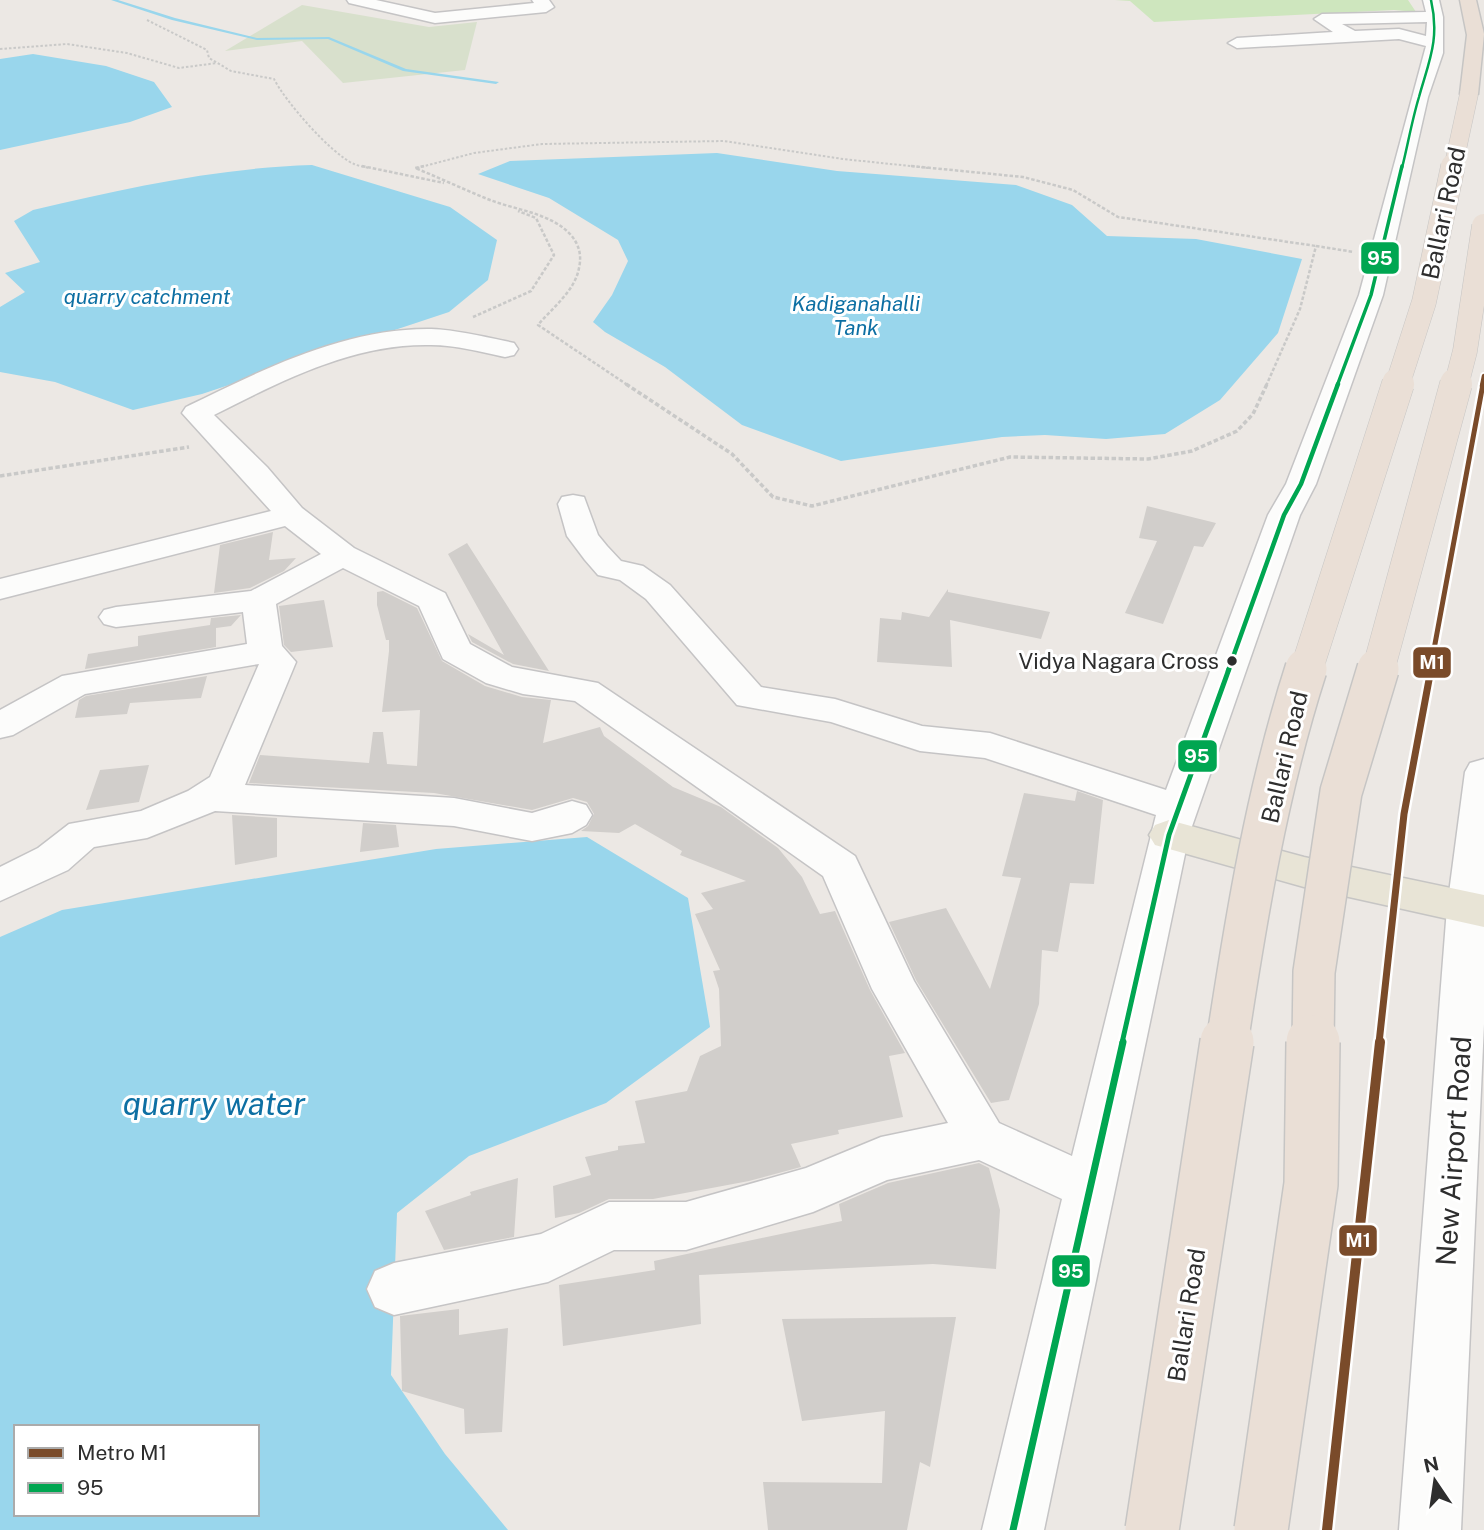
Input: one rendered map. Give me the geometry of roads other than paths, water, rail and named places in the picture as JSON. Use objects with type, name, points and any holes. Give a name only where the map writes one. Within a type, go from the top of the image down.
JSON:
[{"type":"highway","name":"Ballari Road","points":[[1152,1530],[1242,947],[1289,722],[1424,302],[1476,55],[1475,30],[1468,0]]},
{"type":"highway","name":"Ballari Road","points":[[1261,1530],[1311,1184],[1314,972],[1341,792],[1382,657],[1465,351],[1484,226]]},
{"type":"main road","points":[[1174,821],[1304,872],[1476,909]]},
{"type":"street","points":[[355,0],[435,18],[546,7],[540,0]]},
{"type":"street","points":[[1352,36],[1322,19],[1433,20]]},
{"type":"street","points":[[1237,43],[1399,34],[1433,20]]},
{"type":"street","points":[[1013,1530],[1174,821],[1284,515],[1301,484],[1366,308],[1381,256],[1433,20]]},
{"type":"street","points":[[505,349],[428,337],[384,340],[352,348],[248,387],[196,413],[291,515],[343,555],[433,600],[455,651],[499,675],[523,682],[585,691],[840,867],[895,989],[982,1138],[1071,1180]]},
{"type":"street","points":[[573,504],[583,536],[596,553],[610,568],[631,573],[658,592],[750,697],[835,711],[920,738],[990,746],[1076,777],[1174,821]]},
{"type":"street","points":[[0,589],[102,567],[158,548],[291,515]]},
{"type":"street","points":[[116,617],[258,600],[343,555]]},
{"type":"street","points":[[0,885],[54,859],[83,834],[146,824],[209,797],[226,785],[278,662],[267,652],[258,600]]},
{"type":"street","points":[[0,726],[75,684],[267,652]]},
{"type":"street","name":"New Airport Road","points":[[1430,1530],[1484,772]]},
{"type":"street","points":[[209,797],[441,810],[531,827],[558,823],[572,815]]},
{"type":"street","points":[[394,1289],[548,1256],[609,1226],[686,1226],[813,1189],[881,1159],[982,1138]]},
{"type":"water","points":[[33,54],[106,66],[154,82],[172,107],[130,122],[0,150],[0,59]]},
{"type":"water","name":"Kadiganahalli Tank","points":[[717,153],[837,171],[1016,185],[1072,205],[1107,236],[1196,239],[1302,259],[1278,333],[1220,400],[1165,434],[1106,439],[1045,435],[1002,437],[841,461],[742,425],[665,367],[605,332],[593,322],[612,295],[628,261],[618,240],[549,198],[478,174],[510,161]]},
{"type":"water","name":"quarry catchment","points":[[312,165],[450,207],[497,240],[488,280],[449,312],[202,394],[133,410],[55,382],[0,372],[0,307],[25,292],[5,273],[40,262],[14,221],[33,210],[137,187],[241,170]]},
{"type":"water","name":"quarry water","points":[[587,837],[688,898],[710,1027],[606,1103],[469,1156],[397,1213],[391,1375],[445,1454],[508,1530],[0,1530],[0,937],[62,910],[436,849]]},
{"type":"waterway","points":[[113,0],[174,19],[257,39],[329,38],[405,70],[496,82]]},
{"type":"metro line","name":"M1","points":[[1327,1530],[1404,814],[1484,376]]},
{"type":"place","name":"Vidya Nagara Cross","points":[[1232,661]]}]
